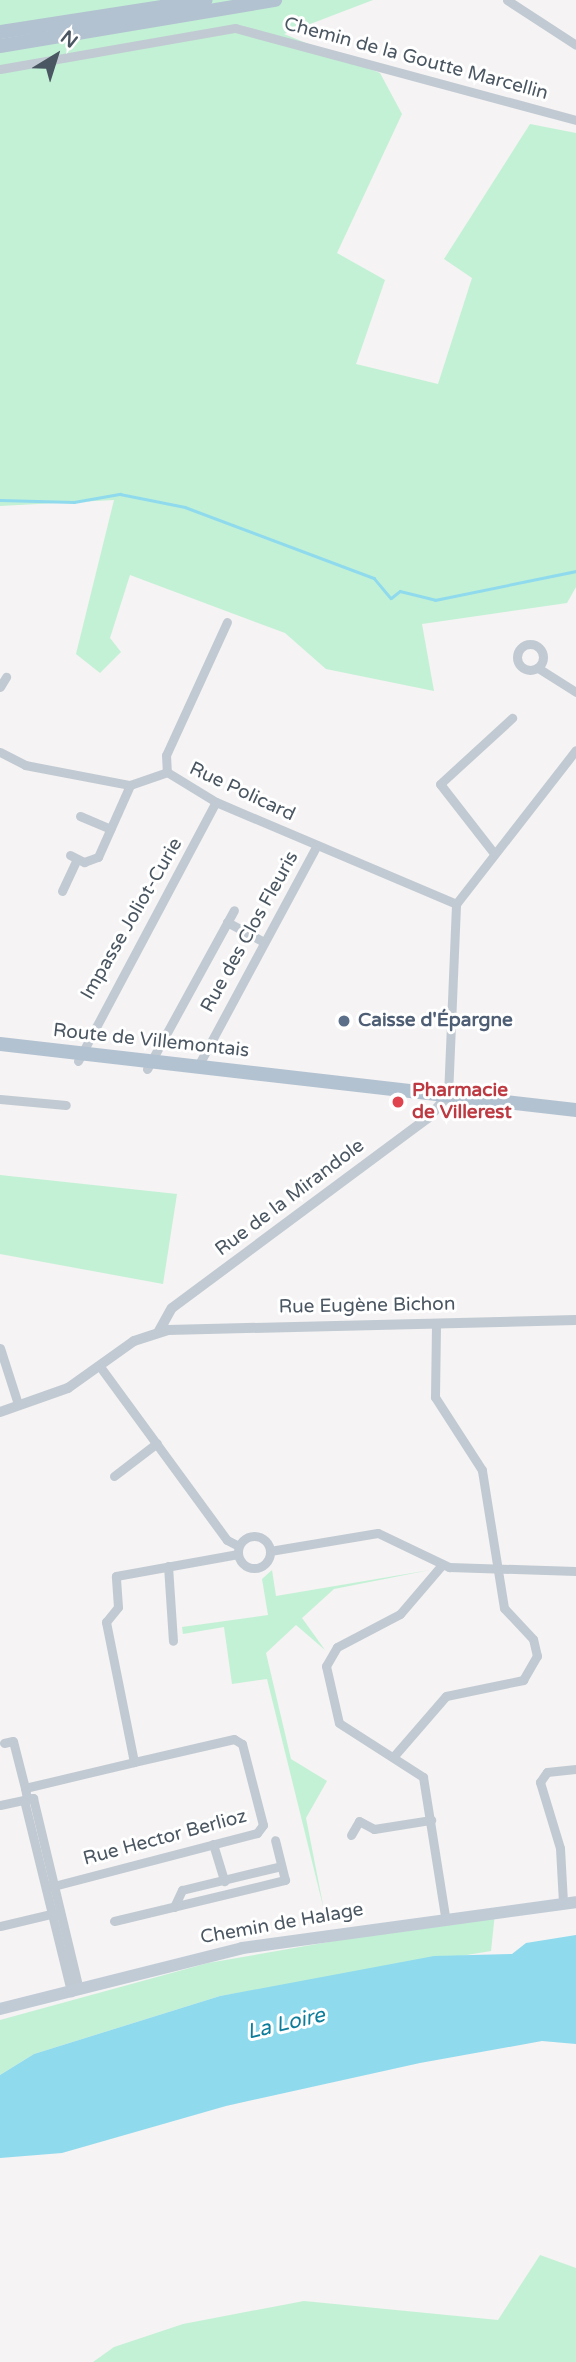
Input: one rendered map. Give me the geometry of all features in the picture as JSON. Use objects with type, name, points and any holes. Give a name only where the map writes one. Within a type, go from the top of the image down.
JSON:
[{"type":"main road","points":[[0,32],[206,0]]},
{"type":"main road","points":[[0,46],[275,0]]},
{"type":"main road","name":"Route de Villemontais","points":[[0,1044],[148,1065],[576,1110]]},
{"type":"main road","name":"Route de Villemontais","points":[[0,1052],[79,1057]]},
{"type":"main road","name":"Chemin de Halage","points":[[0,2010],[242,1948],[445,1916],[570,1902]]},
{"type":"street","points":[[508,0],[576,45]]},
{"type":"street","name":"Chemin de la Goutte Marcellin","points":[[0,69],[235,28],[576,120]]},
{"type":"street","name":"Rue Policard","points":[[228,622],[166,755],[167,772],[216,802],[456,904]]},
{"type":"street","points":[[538,668],[576,692]]},
{"type":"street","points":[[0,687],[6,677]]},
{"type":"street","points":[[494,852],[440,784],[512,718]]},
{"type":"street","points":[[448,1096],[456,904],[576,750]]},
{"type":"street","points":[[0,752],[25,765],[130,785],[167,772]]},
{"type":"street","points":[[62,891],[73,857],[97,857],[130,785]]},
{"type":"street","name":"Impasse Joliot-Curie","points":[[79,1057],[216,802]]},
{"type":"street","points":[[80,816],[110,829]]},
{"type":"street","name":"Rue des Clos Fleuris","points":[[197,1070],[317,845]]},
{"type":"street","points":[[148,1065],[234,910]]},
{"type":"street","points":[[228,922],[264,942]]},
{"type":"street","name":"Rue de la Mirandole","points":[[159,1331],[172,1308],[428,1118],[448,1096]]},
{"type":"street","points":[[0,1099],[66,1105]]},
{"type":"street","name":"Rue Eugène Bichon","points":[[159,1331],[576,1320]]},
{"type":"street","points":[[394,1756],[446,1696],[516,1682],[533,1672],[533,1639],[509,1618],[482,1470],[435,1397],[436,1323]]},
{"type":"street","points":[[0,1409],[68,1388],[101,1368],[134,1341],[159,1331]]},
{"type":"street","points":[[0,1348],[18,1404]]},
{"type":"street","points":[[101,1368],[227,1539],[238,1550],[243,1564],[258,1567],[270,1551],[378,1533],[395,1536],[441,1566],[499,1571],[573,1571]]},
{"type":"street","points":[[114,1476],[157,1443]]},
{"type":"street","points":[[25,1788],[134,1762],[106,1622],[118,1607],[116,1576],[238,1550],[256,1536],[270,1551]]},
{"type":"street","points":[[168,1566],[173,1641]]},
{"type":"street","points":[[441,1566],[400,1614],[344,1642],[327,1660],[339,1723],[423,1777],[445,1916]]},
{"type":"street","name":"Rue Hector Berlioz","points":[[50,1887],[257,1833],[263,1825],[242,1744],[234,1739],[134,1762]]},
{"type":"street","points":[[4,1743],[13,1741],[75,1991]]},
{"type":"street","points":[[570,1902],[560,1848],[540,1782],[547,1772],[576,1769]]},
{"type":"street","points":[[0,1805],[28,1799]]},
{"type":"street","points":[[351,1835],[359,1821],[374,1829],[431,1820]]},
{"type":"street","points":[[114,1921],[285,1880],[275,1840]]},
{"type":"street","points":[[213,1844],[224,1881]]},
{"type":"street","points":[[174,1907],[182,1890],[281,1866]]},
{"type":"street","points":[[0,1926],[56,1913]]},
{"type":"green space","points":[[0,0],[373,0],[284,34],[380,73],[402,114],[337,253],[385,280],[356,364],[438,384],[472,278],[444,259],[530,124],[576,133],[576,587],[567,603],[422,624],[434,691],[326,669],[285,633],[130,575],[110,638],[121,652],[100,673],[76,654],[114,500],[0,506]]},
{"type":"green space","points":[[0,1175],[177,1194],[163,1284],[0,1254]]},
{"type":"green space","points":[[272,1570],[276,1596],[430,1570],[334,1589],[302,1618],[325,1650],[296,1625],[266,1653],[291,1759],[327,1781],[306,1818],[324,1910],[267,1679],[232,1684],[224,1627],[183,1634],[182,1627],[268,1615],[262,1579]]},
{"type":"green space","points":[[495,1913],[491,1951],[220,1996],[34,2054],[0,2075],[0,2020],[208,1963]]},
{"type":"green space","points":[[540,2255],[576,2268],[576,2362],[93,2362],[114,2347],[183,2324],[304,2301],[498,2320]]},
{"type":"water","name":"La Loire","points":[[576,1935],[576,2044],[542,2041],[420,2063],[226,2106],[62,2153],[0,2158],[0,2075],[34,2054],[220,1996],[434,1956],[512,1954],[526,1943]]},
{"type":"waterway","points":[[0,500],[74,502],[120,494],[185,507],[374,578],[391,598],[400,591],[435,600],[576,571]]},
{"type":"place","name":"Caisse d'Épargne","points":[[344,1021]]},
{"type":"place","name":"Pharmacie de Villerest","points":[[398,1102]]}]
